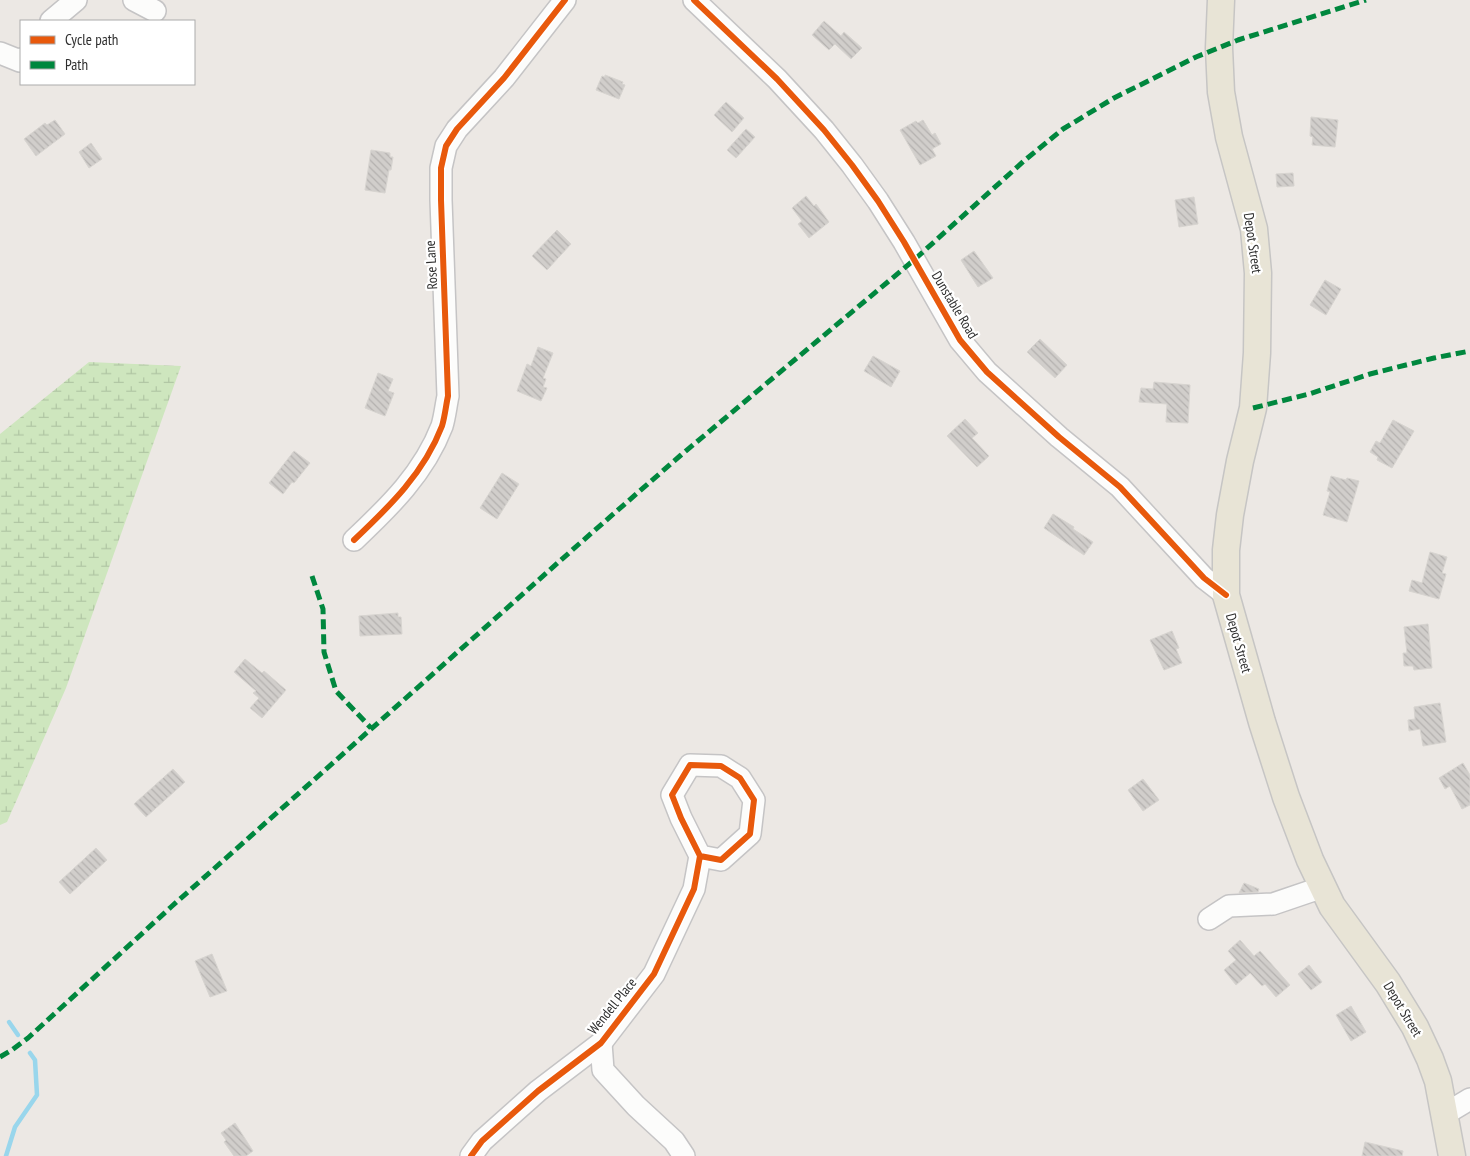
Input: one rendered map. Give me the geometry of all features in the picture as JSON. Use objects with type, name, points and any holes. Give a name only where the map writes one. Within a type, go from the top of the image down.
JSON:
[{"type":"main road","name":"Depot Street","points":[[1221,0],[1219,48],[1221,92],[1229,137],[1254,229],[1258,273],[1258,353],[1253,408],[1240,461],[1230,515],[1226,550],[1226,595],[1259,713],[1283,788],[1310,860],[1332,906],[1388,983],[1415,1028],[1430,1059],[1445,1114],[1452,1156]]},
{"type":"street","points":[[52,20],[76,0]]},
{"type":"street","points":[[134,0],[155,11]]},
{"type":"street","name":"Rose Lane","points":[[354,540],[394,502],[422,466],[442,425],[448,396],[441,200],[441,168],[446,146],[457,128],[504,78],[565,0]]},
{"type":"street","name":"Dunstable Road","points":[[694,0],[778,79],[824,130],[852,165],[904,242],[960,340],[987,372],[1059,437],[1120,486],[1204,578],[1226,595]]},
{"type":"street","points":[[0,54],[20,61]]},
{"type":"street","points":[[690,765],[721,766],[740,778],[754,800],[750,834],[722,860],[700,856],[672,795],[690,765]]},
{"type":"street","name":"Wendell Place","points":[[471,1156],[482,1141],[538,1091],[601,1042],[654,974],[694,889],[700,856]]},
{"type":"street","points":[[1209,919],[1229,906],[1273,904],[1323,887]]},
{"type":"street","points":[[601,1042],[603,1070],[636,1106],[674,1141],[684,1156]]},
{"type":"street","points":[[1445,1114],[1470,1099]]},
{"type":"green space","points":[[89,362],[181,366],[66,688],[7,822],[0,825],[0,434]]},
{"type":"building","points":[[824,21],[841,36],[844,32],[862,48],[851,59],[835,44],[829,50],[812,35]]},
{"type":"building","points":[[605,75],[623,82],[622,84],[625,85],[619,99],[596,90],[602,76],[605,77]]},
{"type":"building","points":[[726,102],[744,118],[732,132],[714,115]]},
{"type":"building","points":[[1311,117],[1338,120],[1335,147],[1312,145],[1313,137],[1310,136]]},
{"type":"building","points":[[55,120],[65,134],[36,156],[24,139],[45,123],[47,125]]},
{"type":"building","points":[[923,120],[932,135],[935,133],[941,144],[932,149],[936,156],[920,165],[900,130],[916,121],[918,123]]},
{"type":"building","points":[[746,129],[755,137],[736,158],[727,150]]},
{"type":"building","points":[[91,143],[102,159],[89,168],[79,152]]},
{"type":"building","points":[[371,150],[390,153],[390,157],[393,157],[385,193],[365,190]]},
{"type":"building","points":[[1293,173],[1294,186],[1277,187],[1276,174]]},
{"type":"building","points":[[806,196],[814,206],[816,204],[829,222],[809,238],[798,224],[802,221],[792,208]]},
{"type":"building","points":[[1194,197],[1198,224],[1179,227],[1175,200]]},
{"type":"building","points":[[557,230],[571,244],[547,270],[532,256]]},
{"type":"building","points":[[974,251],[993,278],[978,287],[961,260]]},
{"type":"building","points":[[1325,280],[1341,289],[1326,315],[1310,305]]},
{"type":"building","points":[[1040,339],[1067,365],[1055,378],[1027,352]]},
{"type":"building","points":[[538,347],[553,353],[543,378],[546,379],[543,387],[547,388],[541,401],[517,391],[527,364],[531,366]]},
{"type":"building","points":[[873,356],[900,371],[891,387],[864,371]]},
{"type":"building","points":[[378,373],[393,379],[388,391],[394,393],[385,416],[365,408]]},
{"type":"building","points":[[1154,382],[1190,385],[1188,423],[1166,422],[1167,404],[1139,402],[1141,388],[1153,389]]},
{"type":"building","points":[[965,419],[978,433],[972,438],[989,456],[977,467],[947,436]]},
{"type":"building","points":[[1393,420],[1414,431],[1392,468],[1377,460],[1378,457],[1370,452],[1376,441],[1380,443]]},
{"type":"building","points":[[294,451],[310,463],[283,494],[269,483]]},
{"type":"building","points":[[502,473],[519,484],[497,519],[480,508]]},
{"type":"building","points":[[1331,476],[1359,481],[1347,522],[1323,515],[1330,492],[1327,491]]},
{"type":"building","points":[[1053,514],[1093,542],[1084,555],[1044,528]]},
{"type":"building","points":[[1430,552],[1447,557],[1442,573],[1446,574],[1439,599],[1409,591],[1412,580],[1422,583]]},
{"type":"building","points":[[398,613],[398,617],[401,617],[402,634],[360,636],[359,616]]},
{"type":"building","points":[[1428,624],[1432,668],[1414,670],[1413,666],[1404,666],[1403,653],[1407,653],[1404,627]]},
{"type":"building","points":[[1172,631],[1179,648],[1176,649],[1182,663],[1164,670],[1150,640]]},
{"type":"building","points":[[245,659],[262,673],[264,671],[286,690],[262,718],[250,708],[259,698],[253,693],[256,691],[234,672]]},
{"type":"building","points":[[1440,703],[1446,742],[1423,746],[1420,729],[1409,731],[1408,720],[1415,719],[1414,707]]},
{"type":"building","points":[[1463,763],[1470,775],[1470,805],[1462,809],[1450,786],[1445,789],[1439,778]]},
{"type":"building","points":[[173,769],[185,782],[146,817],[134,804]]},
{"type":"building","points":[[1143,779],[1159,800],[1143,811],[1128,790]]},
{"type":"building","points":[[96,848],[107,860],[70,894],[59,882]]},
{"type":"building","points":[[1244,883],[1259,889],[1258,892],[1239,893]]},
{"type":"building","points":[[1240,940],[1254,956],[1260,951],[1290,985],[1276,997],[1265,984],[1262,986],[1250,973],[1236,985],[1224,970],[1236,960],[1228,951]]},
{"type":"building","points":[[212,954],[227,991],[210,997],[195,961]]},
{"type":"building","points":[[1309,965],[1322,982],[1311,990],[1298,974]]},
{"type":"building","points":[[1351,1006],[1366,1032],[1351,1041],[1336,1015]]},
{"type":"building","points":[[235,1123],[253,1151],[246,1156],[234,1156],[224,1142],[226,1140],[221,1133]]},
{"type":"building","points":[[1365,1142],[1403,1151],[1402,1156],[1362,1156]]},
{"type":"waterway","points":[[9,1022],[18,1035]]},
{"type":"waterway","points":[[6,1156],[15,1127],[37,1095],[35,1060],[30,1053]]},
{"type":"marked path","points":[[0,1057],[28,1038],[171,907],[579,544],[681,455],[914,260],[1025,160],[1063,129],[1114,98],[1196,57],[1238,40],[1366,0]]},
{"type":"marked path","points":[[1253,408],[1309,394],[1370,374],[1470,351]]},
{"type":"marked path","points":[[312,576],[323,609],[324,652],[336,691],[371,728]]},
{"type":"cycle path","points":[[354,540],[393,501],[416,474],[435,443],[443,422],[448,396],[441,168],[446,146],[457,129],[504,78],[565,0]]},
{"type":"cycle path","points":[[694,0],[777,79],[824,130],[852,165],[904,242],[960,340],[987,372],[1059,437],[1120,487],[1204,578],[1226,595]]},
{"type":"cycle path","points":[[471,1156],[482,1141],[538,1091],[601,1043],[654,974],[694,889],[700,856],[672,795],[690,765],[721,766],[740,778],[754,800],[750,834],[721,860],[700,856]]}]
